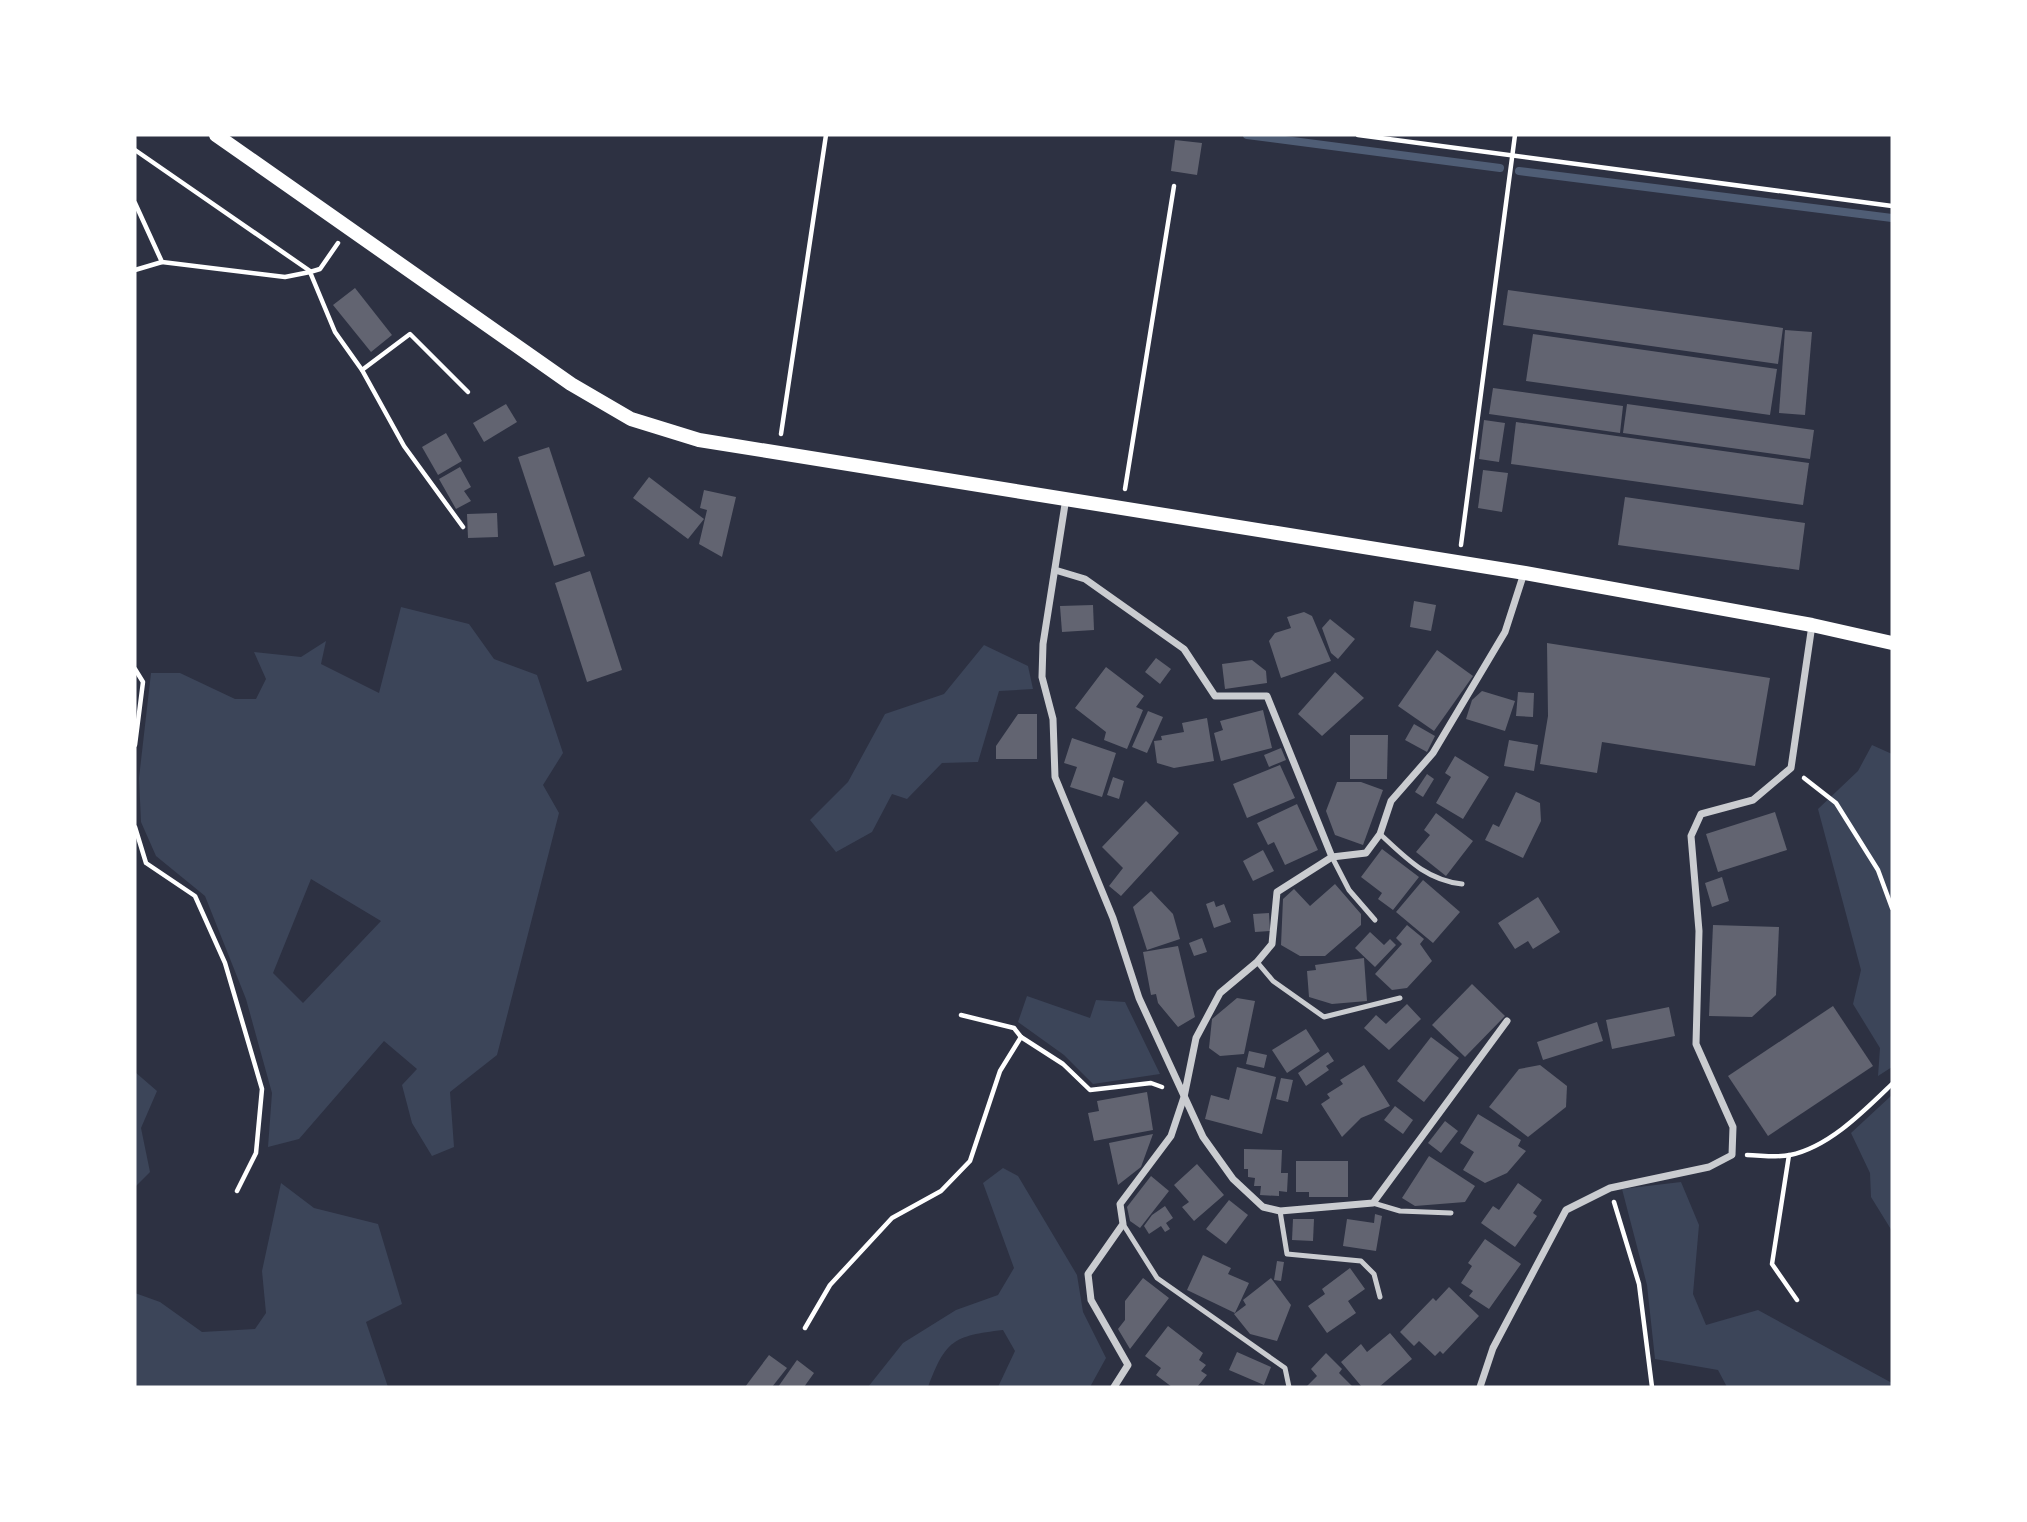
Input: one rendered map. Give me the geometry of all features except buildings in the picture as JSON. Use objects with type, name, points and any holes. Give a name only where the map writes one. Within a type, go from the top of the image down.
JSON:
[{"type":"main road","points":[[216,135],[571,384],[631,419],[699,440],[1525,573],[1812,625],[1892,643]]},
{"type":"street","points":[[1066,497],[1042,677],[1053,719],[1055,777],[1113,918],[1139,999],[1203,1137],[1233,1179],[1263,1207],[1280,1211],[1373,1203],[1507,1021]]},
{"type":"street","points":[[1055,570],[1085,579],[1184,649],[1215,696],[1267,696],[1332,857]]},
{"type":"street","points":[[1114,1387],[1128,1365],[1091,1300],[1088,1274],[1123,1224],[1120,1204],[1171,1136],[1184,1097],[1196,1038],[1220,993],[1257,962],[1272,944],[1277,892],[1332,857],[1366,853],[1380,834],[1391,801],[1433,753],[1505,632],[1525,573]]},
{"type":"street","points":[[1480,1387],[1493,1348],[1566,1210],[1610,1188],[1709,1167],[1732,1155],[1733,1127],[1696,1044],[1699,931],[1691,836],[1701,814],[1753,800],[1791,768],[1812,625]]},
{"type":"lane","points":[[1380,834],[1420,870],[1441,881],[1462,884]]},
{"type":"lane","points":[[1332,857],[1349,890],[1375,920]]},
{"type":"lane","points":[[1257,962],[1273,981],[1324,1017],[1400,998]]},
{"type":"lane","points":[[1373,1203],[1400,1211],[1451,1213]]},
{"type":"lane","points":[[1280,1211],[1287,1254],[1361,1261],[1374,1274],[1380,1297]]},
{"type":"lane","points":[[1123,1224],[1157,1278],[1285,1368],[1289,1387]]},
{"type":"path","points":[[777,452],[791,378],[826,135]]},
{"type":"path","points":[[1359,135],[1892,206]]},
{"type":"path","points":[[1459,563],[1515,135]]},
{"type":"path","points":[[135,150],[310,272],[335,332],[362,370],[404,446],[463,527]]},
{"type":"path","points":[[1122,507],[1174,186]]},
{"type":"path","points":[[135,204],[162,262]]},
{"type":"path","points":[[135,270],[162,262],[285,277],[320,269],[349,228]]},
{"type":"path","points":[[362,370],[410,334],[468,392]]},
{"type":"path","points":[[135,669],[143,682],[135,744]]},
{"type":"path","points":[[1791,768],[1836,803],[1878,870],[1892,908]]},
{"type":"path","points":[[135,827],[146,863],[195,896],[225,963],[262,1089],[256,1153],[237,1191]]},
{"type":"path","points":[[961,1015],[1014,1028],[1021,1037],[1063,1064],[1090,1090],[1151,1083],[1184,1097]]},
{"type":"path","points":[[805,1328],[830,1285],[891,1218],[941,1191],[970,1161],[1000,1072],[1021,1037]]},
{"type":"path","points":[[1732,1155],[1789,1155],[1810,1147],[1856,1118],[1892,1084]]},
{"type":"path","points":[[1789,1155],[1772,1264],[1797,1300]]},
{"type":"path","points":[[1610,1188],[1639,1284],[1652,1387]]},
{"type":"shaded area","points":[[401,607],[469,624],[494,659],[537,675],[563,753],[543,785],[559,813],[497,1055],[450,1092],[454,1147],[432,1156],[412,1123],[402,1085],[417,1069],[384,1041],[299,1139],[268,1147],[272,1093],[246,999],[205,896],[156,856],[141,822],[139,778],[151,673],[180,673],[235,699],[256,699],[266,679],[254,652],[301,657],[326,641],[321,664],[379,693]],"holes":[[[311,879],[381,921],[303,1003],[273,973]]]},
{"type":"shaded area","points":[[984,645],[1028,666],[1033,689],[999,691],[978,762],[942,763],[907,799],[892,794],[872,832],[836,852],[810,820],[848,782],[885,714],[944,694]]},
{"type":"shaded area","points":[[1872,745],[1892,754],[1892,1067],[1878,1076],[1880,1048],[1853,1004],[1861,970],[1818,809],[1858,771]]},
{"type":"shaded area","points":[[1027,996],[1090,1018],[1096,1000],[1125,1002],[1160,1074],[1093,1084],[1064,1055],[1018,1022]]},
{"type":"shaded area","points":[[135,1072],[157,1091],[141,1128],[150,1172],[135,1187]]},
{"type":"shaded area","points":[[1892,1095],[1892,1231],[1871,1197],[1870,1173],[1851,1133]]},
{"type":"shaded area","points":[[1003,1168],[1018,1176],[1077,1275],[1083,1312],[1106,1358],[1090,1387],[998,1387],[1015,1351],[1003,1330],[973,1335],[954,1343],[940,1359],[928,1387],[868,1387],[903,1343],[956,1310],[998,1295],[1014,1268],[983,1183]]},
{"type":"shaded area","points":[[1681,1182],[1699,1225],[1693,1294],[1706,1325],[1758,1310],[1892,1383],[1892,1387],[1727,1387],[1718,1370],[1655,1359],[1647,1285],[1622,1189]]},
{"type":"shaded area","points":[[281,1183],[314,1208],[378,1224],[402,1304],[366,1322],[388,1387],[135,1387],[135,1293],[160,1302],[202,1332],[255,1329],[266,1313],[262,1271]]},
{"type":"waterway","points":[[1247,135],[1500,168]]},
{"type":"waterway","points":[[1519,171],[1892,218]]}]
